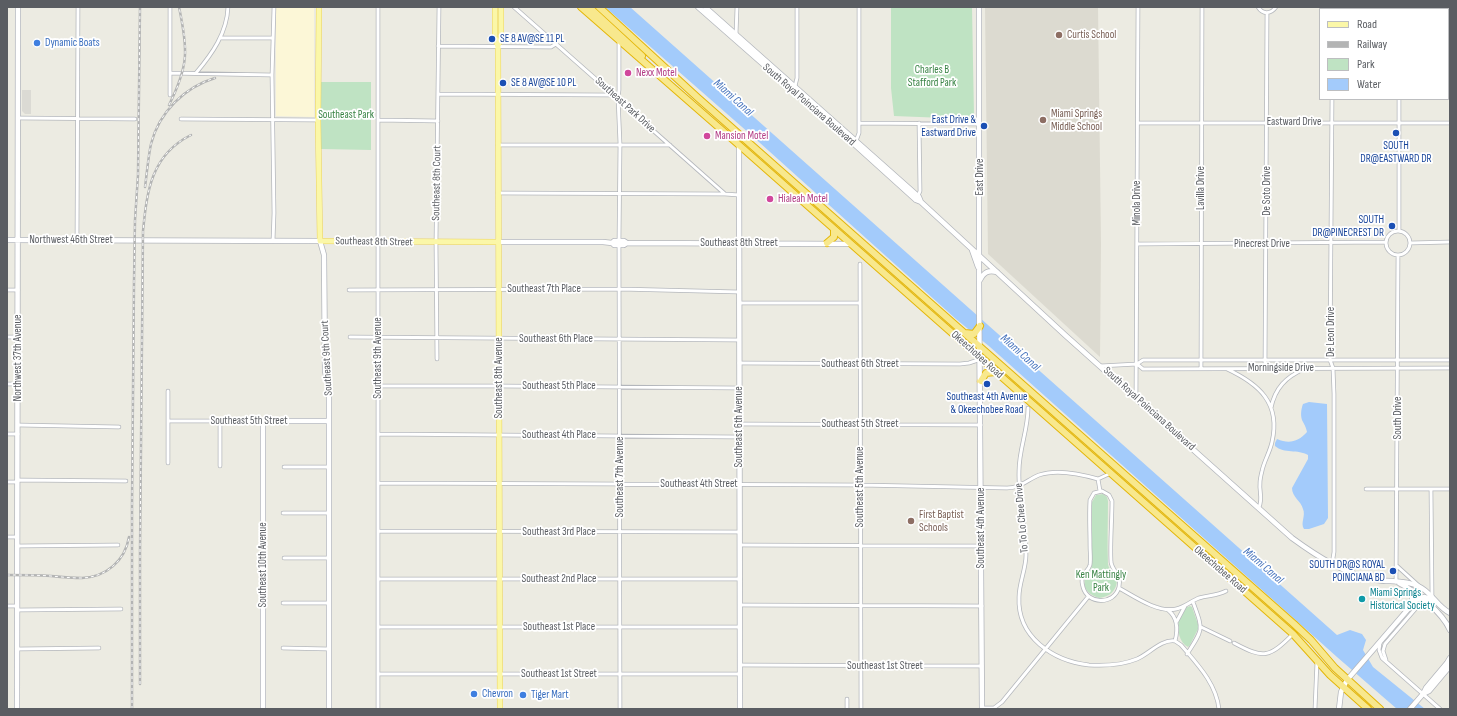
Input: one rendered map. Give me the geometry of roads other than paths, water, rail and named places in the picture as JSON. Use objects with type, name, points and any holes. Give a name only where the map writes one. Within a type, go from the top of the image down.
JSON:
[{"type":"highway","name":"Okeechobee Road","points":[[581,7],[1293,634],[1343,687],[1368,709]]},
{"type":"highway","points":[[589,7],[620,34],[681,94]]},
{"type":"highway","name":"Okeechobee Road","points":[[600,7],[697,97],[965,333],[980,344],[1294,624],[1311,640],[1347,680],[1380,709]]},
{"type":"highway","points":[[827,243],[834,237],[834,229]]},
{"type":"highway","points":[[851,244],[858,244],[871,250]]},
{"type":"highway","points":[[965,333],[972,334],[980,326]]},
{"type":"highway","points":[[980,381],[986,373],[995,372]]},
{"type":"highway","points":[[1111,473],[1117,473],[1128,477]]},
{"type":"main road","name":"Southeast 9th Court","points":[[319,7],[318,120],[320,241]]},
{"type":"main road","points":[[495,7],[496,37],[498,47]]},
{"type":"main road","points":[[498,47],[501,37],[501,7]]},
{"type":"main road","name":"Southeast 8th Avenue","points":[[498,47],[500,709]]},
{"type":"main road","name":"Southeast 8th Street","points":[[320,241],[498,242]]},
{"type":"street","name":"Northwest 37th Avenue","points":[[17,709],[18,7]]},
{"type":"street","points":[[77,240],[78,7]]},
{"type":"street","points":[[170,7],[170,95]]},
{"type":"street","points":[[196,73],[212,53],[221,38],[228,7]]},
{"type":"street","points":[[273,241],[272,75],[274,7]]},
{"type":"street","name":"Southeast 9th Avenue","points":[[378,7],[378,709]]},
{"type":"street","name":"Southeast 8th Court","points":[[437,359],[436,242],[439,7]]},
{"type":"street","name":"Southeast Park Drive","points":[[514,7],[607,90],[618,97],[621,102],[725,194]]},
{"type":"street","name":"South Royal Poinciana Boulevard","points":[[698,7],[918,196],[921,202]]},
{"type":"street","name":"South Royal Poinciana Boulevard","points":[[705,7],[795,86],[910,196],[921,202],[1100,366],[1292,538],[1313,553],[1352,573],[1368,578],[1412,583],[1421,587]]},
{"type":"street","points":[[736,7],[736,35]]},
{"type":"street","points":[[795,86],[797,78],[797,7]]},
{"type":"street","points":[[855,142],[859,133],[859,7]]},
{"type":"street","name":"East Drive","points":[[979,7],[980,344]]},
{"type":"street","name":"Minola Drive","points":[[1136,398],[1138,7]]},
{"type":"street","name":"Lavilla Drive","points":[[1201,368],[1202,7]]},
{"type":"street","points":[[1258,7],[1267,13],[1272,12],[1276,7]]},
{"type":"street","name":"De Soto Drive","points":[[1266,368],[1267,13]]},
{"type":"street","points":[[221,38],[273,38]]},
{"type":"street","name":"Southeast 7th Avenue","points":[[619,41],[620,709]]},
{"type":"street","points":[[438,46],[550,47],[556,44]]},
{"type":"street","points":[[170,73],[272,75]]},
{"type":"street","points":[[438,94],[610,95],[618,97]]},
{"type":"street","name":"De Leon Drive","points":[[1332,100],[1330,360],[1333,368],[1334,394],[1334,544],[1332,564]]},
{"type":"street","points":[[1399,100],[1399,231]]},
{"type":"street","points":[[18,118],[135,119]]},
{"type":"street","points":[[180,119],[318,120]]},
{"type":"street","points":[[378,120],[438,120]]},
{"type":"street","points":[[859,123],[980,124]]},
{"type":"street","points":[[918,196],[920,191],[919,123]]},
{"type":"street","name":"Eastward Drive","points":[[1138,123],[1450,123]]},
{"type":"street","points":[[498,144],[670,145]]},
{"type":"street","name":"Southeast 6th Avenue","points":[[739,145],[740,709]]},
{"type":"street","points":[[498,193],[739,195]]},
{"type":"street","points":[[1399,231],[1406,233],[1410,239],[1410,243],[1409,248],[1405,252],[1398,255],[1388,250],[1386,242],[1389,235],[1399,231]]},
{"type":"street","name":"Northwest 46th Street","points":[[7,240],[135,240]]},
{"type":"street","name":"Southeast 8th Street","points":[[135,240],[320,241]]},
{"type":"street","name":"Southeast 9th Court","points":[[320,241],[324,255],[326,371],[329,390],[329,709]]},
{"type":"street","name":"Southeast 8th Street","points":[[498,242],[612,243],[614,241],[619,243],[851,244]]},
{"type":"street","name":"Pinecrest Drive","points":[[1137,244],[1386,242]]},
{"type":"street","points":[[1410,243],[1450,242]]},
{"type":"street","points":[[970,247],[979,271]]},
{"type":"street","name":"South Drive","points":[[1396,582],[1398,255]]},
{"type":"street","name":"Southeast 5th Avenue","points":[[860,264],[861,709]]},
{"type":"street","points":[[979,281],[985,272],[990,271],[998,273]]},
{"type":"street","name":"Southeast 7th Place","points":[[349,290],[499,289],[739,292]]},
{"type":"street","points":[[7,290],[18,290]]},
{"type":"street","points":[[739,303],[860,303]]},
{"type":"street","points":[[7,337],[18,337]]},
{"type":"street","name":"Southeast 6th Place","points":[[350,337],[739,340]]},
{"type":"street","name":"Southeast 4th Avenue","points":[[980,344],[982,708]]},
{"type":"street","name":"Southeast 6th Street","points":[[739,364],[960,364],[970,363],[981,359]]},
{"type":"street","name":"Morningside Drive","points":[[1100,366],[1137,364],[1143,360],[1450,360]]},
{"type":"street","name":"Morningside Drive","points":[[1137,364],[1143,369],[1450,368]]},
{"type":"street","points":[[1226,368],[1257,386],[1272,408]]},
{"type":"street","points":[[1259,507],[1261,501],[1261,475],[1272,444],[1274,432],[1272,408],[1273,398],[1280,385],[1286,379],[1305,368]]},
{"type":"street","points":[[7,384],[18,384]]},
{"type":"street","name":"Southeast 5th Place","points":[[378,386],[620,386],[739,388]]},
{"type":"street","points":[[168,391],[168,463]]},
{"type":"street","name":"To To Lo Chee Drive","points":[[1028,408],[1028,423],[1019,458],[1019,486],[1026,556],[1019,588],[1019,607],[1028,633],[1037,644],[1045,649],[1075,662],[1090,665],[1109,665],[1136,659],[1163,643],[1175,641]]},
{"type":"street","name":"Southeast 5th Street","points":[[168,421],[329,421]]},
{"type":"street","points":[[220,421],[220,466]]},
{"type":"street","name":"Southeast 10th Avenue","points":[[262,421],[263,709]]},
{"type":"street","name":"Southeast 5th Street","points":[[739,424],[981,425]]},
{"type":"street","points":[[18,425],[119,427]]},
{"type":"street","points":[[7,434],[18,434]]},
{"type":"street","name":"Southeast 4th Place","points":[[378,434],[739,437]]},
{"type":"street","points":[[284,467],[329,467]]},
{"type":"street","points":[[1019,486],[1040,475],[1049,473],[1074,474],[1098,479],[1111,473]]},
{"type":"street","points":[[1098,479],[1100,491]]},
{"type":"street","points":[[7,482],[126,481]]},
{"type":"street","name":"Southeast 4th Street","points":[[378,483],[740,484],[1007,488],[1019,486]]},
{"type":"street","points":[[1366,489],[1450,489]]},
{"type":"street","points":[[1431,490],[1434,600]]},
{"type":"street","points":[[1100,491],[1107,493],[1112,501],[1111,562],[1119,576],[1119,588],[1114,596],[1106,600],[1096,600],[1088,597],[1084,592],[1082,582],[1084,574],[1090,564],[1090,502],[1093,494],[1100,491]]},
{"type":"street","points":[[283,513],[329,513]]},
{"type":"street","name":"Southeast 3rd Place","points":[[378,531],[740,532]]},
{"type":"street","points":[[7,537],[17,537]]},
{"type":"street","points":[[17,546],[118,545]]},
{"type":"street","points":[[740,545],[981,546]]},
{"type":"street","points":[[284,558],[329,558]]},
{"type":"street","points":[[1397,566],[1448,612]]},
{"type":"street","name":"Southeast 2nd Place","points":[[378,579],[740,579]]},
{"type":"street","name":"South Royal Poinciana Boulevard","points":[[1396,582],[1405,586],[1429,605],[1443,618],[1450,630]]},
{"type":"street","points":[[1405,586],[1412,596],[1412,604]]},
{"type":"street","points":[[1119,588],[1152,605],[1168,610],[1174,615],[1176,622],[1175,641],[1211,684],[1219,709]]},
{"type":"street","points":[[1168,610],[1186,605],[1203,597],[1226,591]]},
{"type":"street","points":[[982,708],[992,708],[999,705],[1088,597]]},
{"type":"street","points":[[1387,662],[1384,657],[1384,647],[1387,640],[1412,604],[1421,598],[1427,597],[1434,600]]},
{"type":"street","points":[[1187,654],[1200,634],[1201,627],[1193,602]]},
{"type":"street","points":[[284,603],[329,604]]},
{"type":"street","points":[[740,605],[982,606]]},
{"type":"street","points":[[1176,622],[1186,605]]},
{"type":"street","points":[[1339,709],[1340,696],[1343,687],[1353,672],[1380,641],[1418,605],[1429,605]]},
{"type":"street","points":[[7,606],[17,608],[121,609]]},
{"type":"street","name":"Southeast 1st Place","points":[[378,627],[740,627]]},
{"type":"street","points":[[1201,627],[1230,641]]},
{"type":"street","points":[[1234,643],[1253,652],[1267,653],[1278,649],[1293,634]]},
{"type":"street","points":[[1380,641],[1379,652],[1382,658],[1440,709]]},
{"type":"street","points":[[17,649],[99,648]]},
{"type":"street","points":[[283,648],[329,648]]},
{"type":"street","points":[[1410,709],[1450,658]]},
{"type":"street","points":[[1315,709],[1317,660]]},
{"type":"street","name":"Southeast 1st Street","points":[[740,665],[982,666]]},
{"type":"street","points":[[1423,694],[1429,691],[1450,666]]},
{"type":"street","name":"Southeast 1st Street","points":[[378,674],[740,674]]},
{"type":"street","points":[[847,699],[847,709]]},
{"type":"water","points":[[605,7],[630,7],[1337,635],[1350,630],[1362,634],[1366,640],[1363,650],[1373,667],[1425,709],[1397,709]]},
{"type":"water","points":[[1309,402],[1327,404],[1328,518],[1324,524],[1309,529],[1304,529],[1304,512],[1293,494],[1292,488],[1308,459],[1308,455],[1300,452],[1283,450],[1275,446],[1275,443],[1277,439],[1289,442],[1297,440],[1307,432],[1301,418],[1301,413],[1303,404]]},
{"type":"railway","points":[[132,709],[134,282],[135,220],[138,175],[140,7]]},
{"type":"railway","points":[[169,105],[176,91],[185,57],[184,35],[179,7]]},
{"type":"railway","points":[[145,187],[151,144],[160,121],[167,111],[184,94],[204,82],[215,78]]},
{"type":"railway","points":[[140,684],[143,231],[149,188],[159,164],[167,153],[178,143],[191,135]]},
{"type":"railway","points":[[7,575],[40,575],[70,578],[82,578],[99,575],[119,560],[127,546],[129,537]]},
{"type":"place","name":"Curtis School","points":[[1059,35]]},
{"type":"place","name":"SE 8 AV@SE 11 PL","points":[[492,39]]},
{"type":"place","name":"Dynamic Boats","points":[[37,43]]},
{"type":"place","name":"Nexx Motel","points":[[628,73]]},
{"type":"place","name":"SE 8 AV@SE 10 PL","points":[[503,83]]},
{"type":"place","name":"Miami Springs Middle School","points":[[1043,120]]},
{"type":"place","name":"East Drive & Eastward Drive","points":[[984,126]]},
{"type":"place","name":"SOUTH DR@EASTWARD DR","points":[[1396,133]]},
{"type":"place","name":"Mansion Motel","points":[[707,136]]},
{"type":"place","name":"Hialeah Motel","points":[[770,199]]},
{"type":"place","name":"SOUTH DR@PINECREST DR","points":[[1392,226]]},
{"type":"place","name":"Southeast 4th Avenue & Okeechobee Road","points":[[987,384]]},
{"type":"place","name":"First Baptist Schools","points":[[911,521]]},
{"type":"place","name":"SOUTH DR@S ROYAL POINCIANA BD","points":[[1393,571]]},
{"type":"place","name":"Miami Springs Historical Society","points":[[1362,599]]},
{"type":"place","name":"Chevron","points":[[474,694]]},
{"type":"place","name":"Tiger Mart","points":[[523,695]]},
{"type":"park label","name":"Charles B Stafford Park","points":[[932,76]]},
{"type":"park label","name":"Southeast Park","points":[[346,115]]},
{"type":"park label","name":"Ken Mattingly Park","points":[[1101,581]]},
{"type":"water label","name":"Miami Canal","points":[[733,98]]},
{"type":"water label","name":"Miami Canal","points":[[1020,353]]},
{"type":"water label","name":"Miami Canal","points":[[1263,566]]}]
